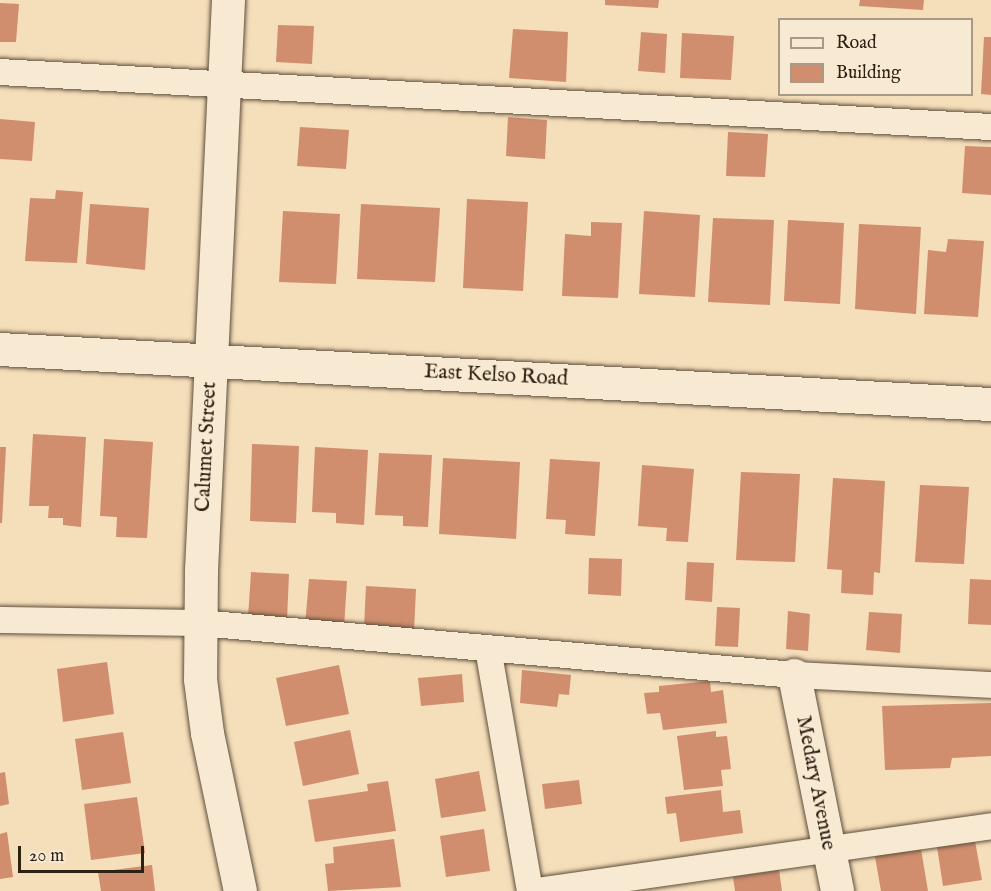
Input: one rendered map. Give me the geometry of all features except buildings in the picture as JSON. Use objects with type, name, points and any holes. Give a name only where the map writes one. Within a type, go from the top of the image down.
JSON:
[{"type":"street","name":"Calumet Street","points":[[228,0],[200,623],[207,733],[240,891]]},
{"type":"street","name":"East Kelso Road","points":[[0,349],[991,404]]},
{"type":"street","name":"Medary Avenue","points":[[794,675],[837,891]]},
{"type":"lane","points":[[0,72],[991,127]]},
{"type":"lane","points":[[0,620],[200,623],[794,675],[991,685]]},
{"type":"lane","points":[[488,648],[530,891]]},
{"type":"lane","points":[[537,891],[991,826]]}]
